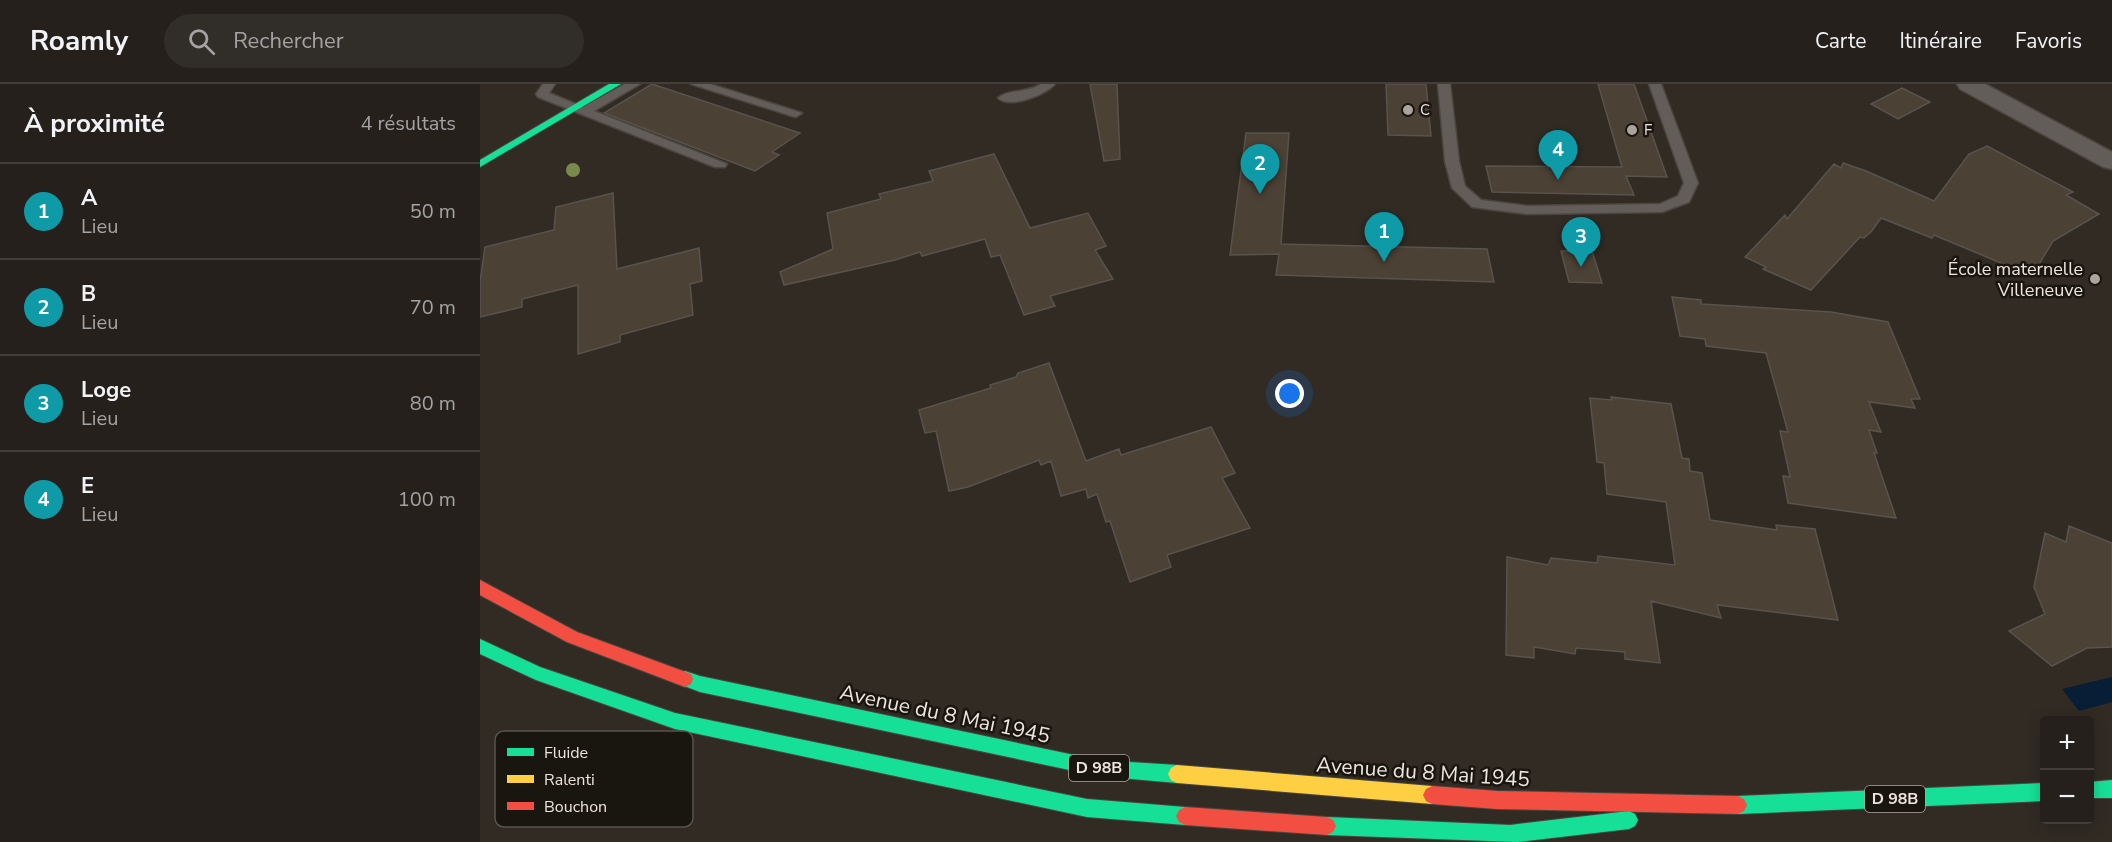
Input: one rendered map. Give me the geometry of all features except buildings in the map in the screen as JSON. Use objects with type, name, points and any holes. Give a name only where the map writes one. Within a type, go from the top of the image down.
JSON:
[{"type":"main road","points":[[480,148],[594,84]]},
{"type":"main road","points":[[480,164],[579,110],[616,84]]},
{"type":"main road","name":"Avenue du 8 Mai 1945","points":[[480,587],[572,637],[700,684],[1098,768],[1497,800],[1746,805],[2040,792]]},
{"type":"main road","name":"Avenue du 8 Mai 1945","points":[[480,646],[536,673],[675,721],[1087,808],[1374,830],[1510,834],[1746,805]]},
{"type":"main road","points":[[2094,790],[2112,789]]},
{"type":"street","points":[[1968,84],[2056,134],[2112,162]]},
{"type":"street","points":[[2056,134],[2112,171]]},
{"type":"lane","points":[[549,84],[542,94],[560,103],[720,164]]},
{"type":"lane","points":[[579,110],[634,84]]},
{"type":"lane","points":[[697,84],[796,113]]},
{"type":"lane","points":[[1004,98],[1035,94],[1049,84]]},
{"type":"lane","points":[[1444,84],[1452,161],[1459,188],[1477,204],[1527,210],[1662,208],[1684,199],[1691,183],[1655,84]]},
{"type":"water","points":[[2112,677],[2112,702],[2079,711],[2062,689]]},
{"type":"traffic: fast","points":[[480,164],[616,84]]},
{"type":"traffic: fast","points":[[480,646],[536,673],[675,721],[1087,808],[1185,816]]},
{"type":"traffic: fast","points":[[685,679],[1098,768],[1177,774]]},
{"type":"traffic: fast","points":[[2094,790],[2112,789]]},
{"type":"traffic: fast","points":[[1738,805],[2040,792]]},
{"type":"traffic: fast","points":[[1327,826],[1510,834],[1629,820]]},
{"type":"traffic: slow","points":[[1177,774],[1432,795]]},
{"type":"traffic: jam","points":[[480,587],[572,637],[685,679]]},
{"type":"traffic: jam","points":[[1432,795],[1497,800],[1738,805]]},
{"type":"traffic: jam","points":[[1185,816],[1327,826]]},
{"type":"place","name":"C","points":[[1408,110]]},
{"type":"place","name":"F","points":[[1632,130]]},
{"type":"place","name":"E","points":[[1558,180]]},
{"type":"place","name":"B","points":[[1260,194]]},
{"type":"place","name":"A","points":[[1384,262]]},
{"type":"place","name":"Loge","points":[[1581,267]]},
{"type":"place","name":"École maternelle Villeneuve","points":[[2095,279]]}]
